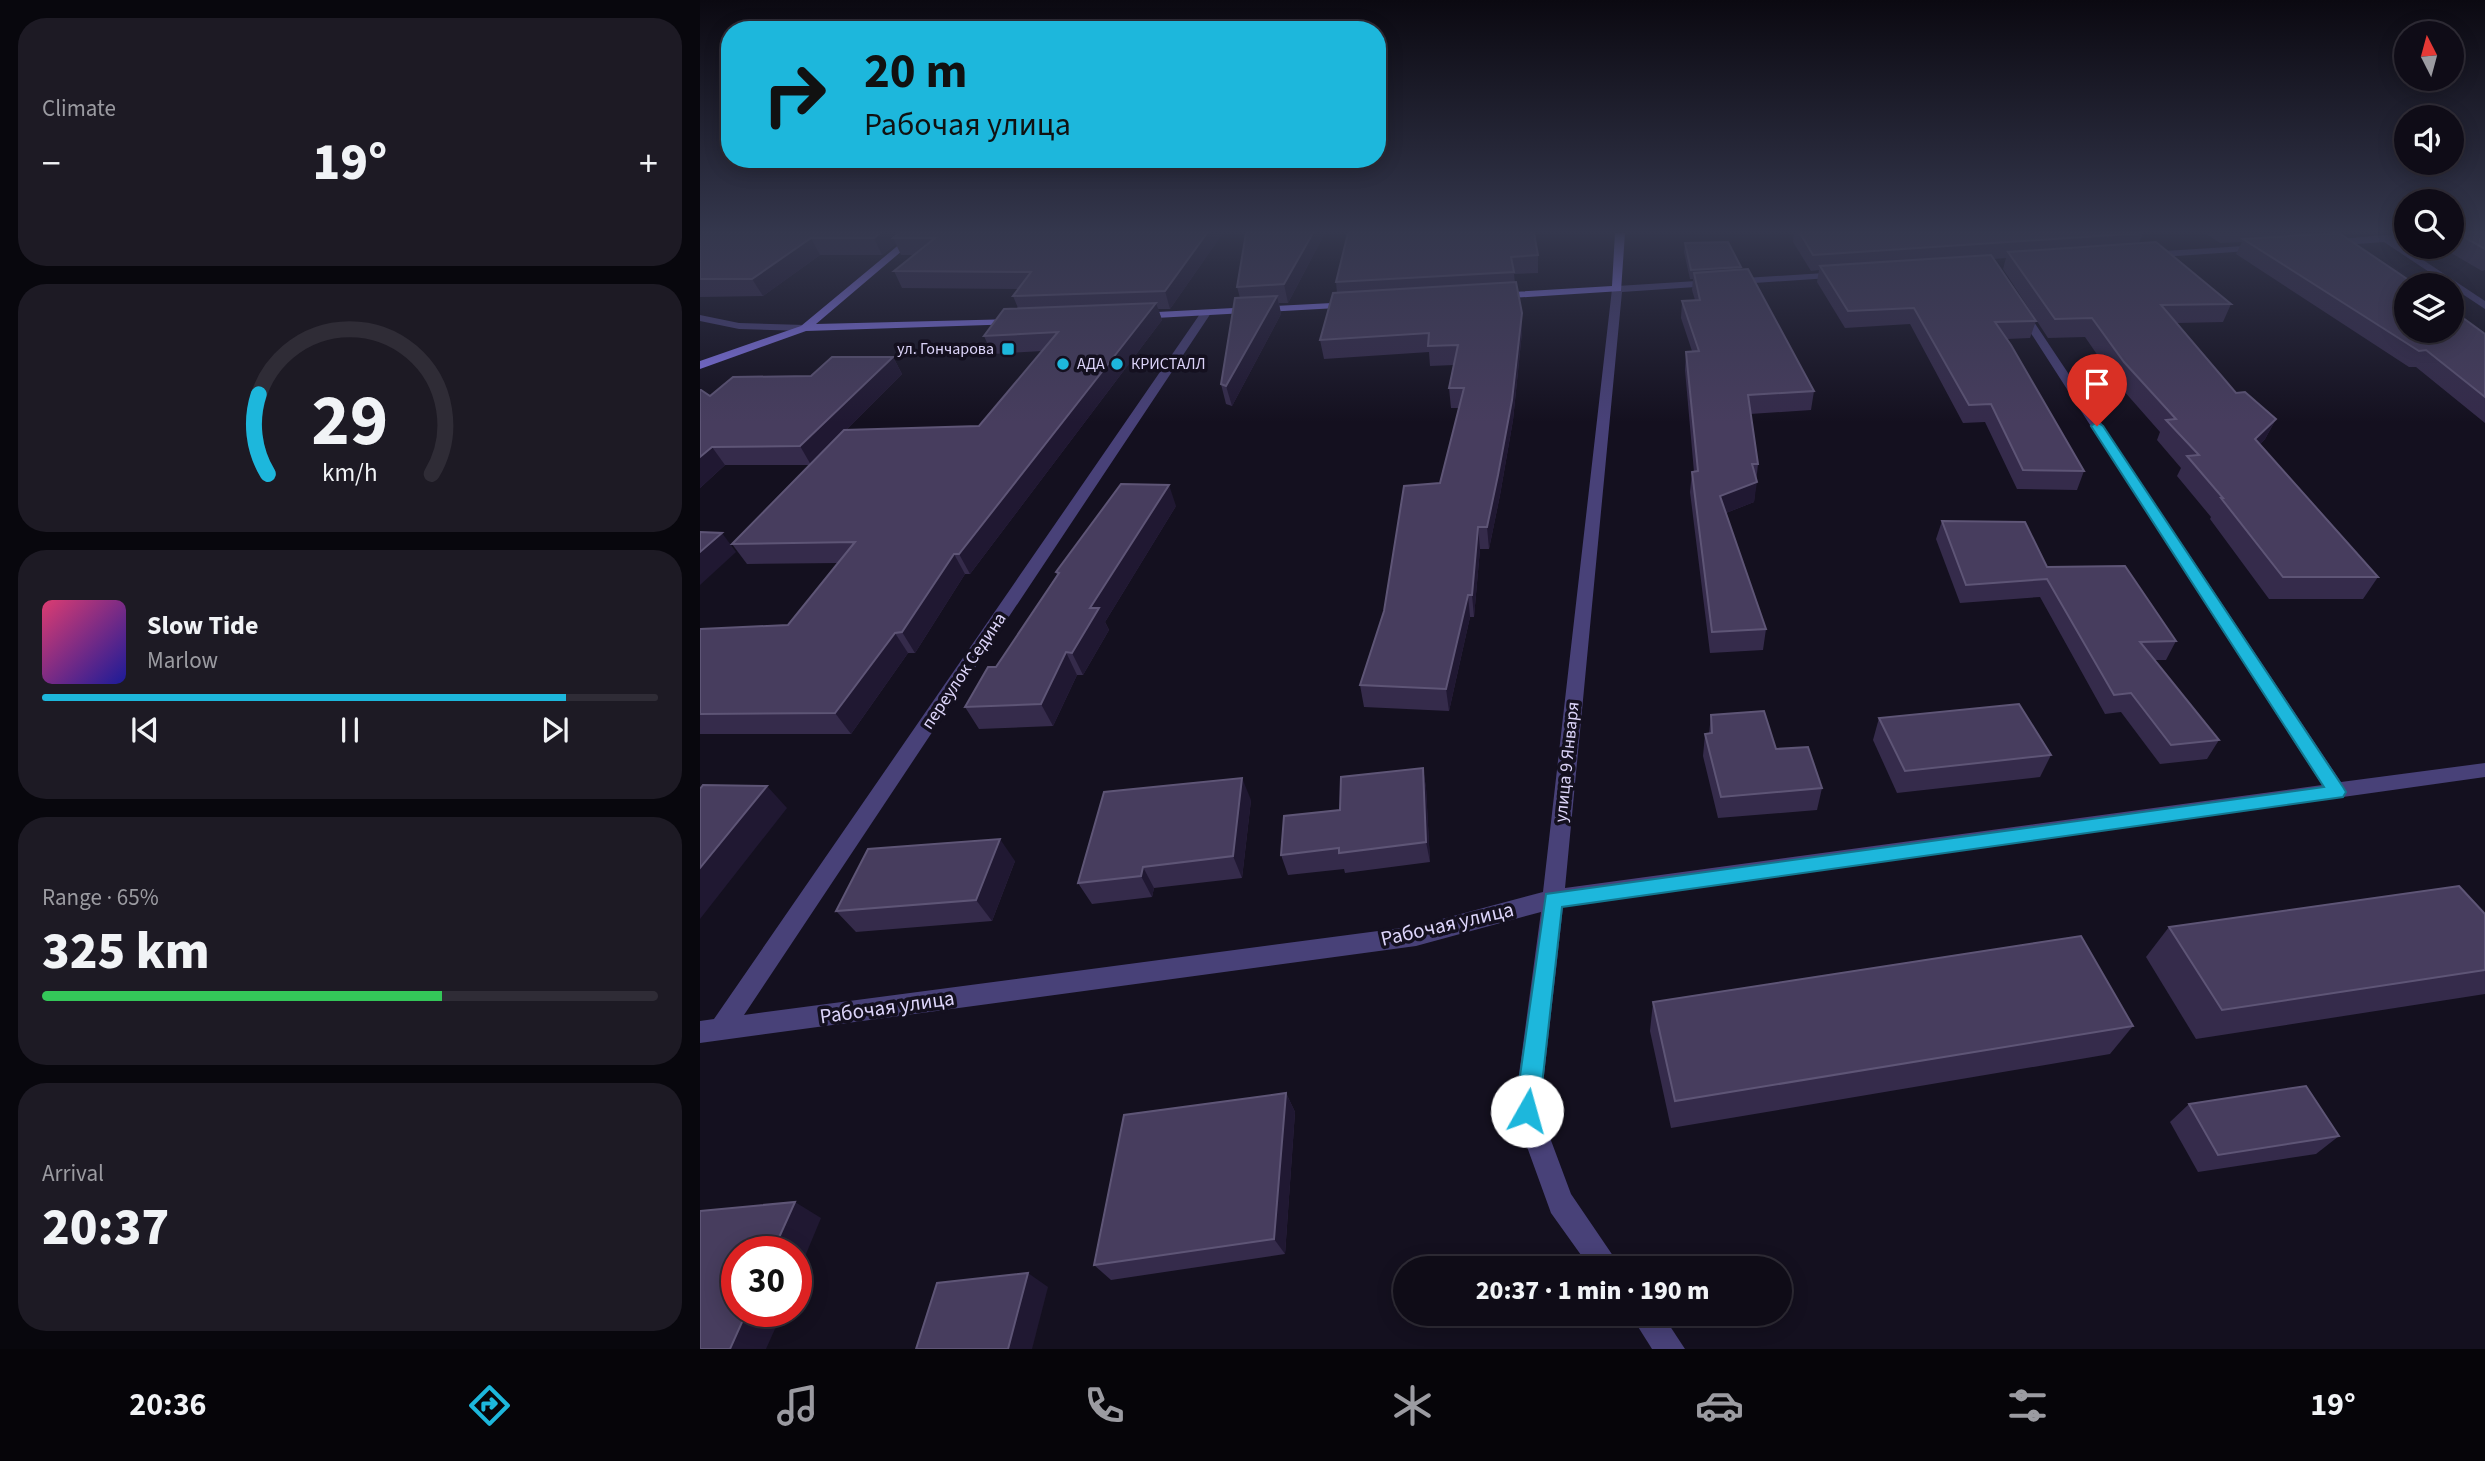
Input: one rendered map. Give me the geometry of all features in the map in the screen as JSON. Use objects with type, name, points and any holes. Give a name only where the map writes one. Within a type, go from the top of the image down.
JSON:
[{"type":"street","points":[[700,365],[805,328],[843,296]]},
{"type":"street","points":[[1480,297],[1498,296]]},
{"type":"street","name":"улица 9 Января","points":[[1599,1256],[1561,1203],[1527,1111],[1553,900],[1616,296]]},
{"type":"street","points":[[2470,296],[2485,306]]},
{"type":"street","points":[[2015,301],[2337,792]]},
{"type":"street","points":[[1123,317],[1370,303]]},
{"type":"street","name":"переулок Седина","points":[[711,1031],[1206,313]]},
{"type":"street","points":[[700,317],[739,326],[805,328],[1025,321]]},
{"type":"street","name":"Рабочая улица","points":[[711,1031],[1416,936],[1553,900],[2485,770]]},
{"type":"street","points":[[1653,1326],[1670,1349]]},
{"type":"building","points":[[1277,296],[1226,386],[1221,384],[1235,298]]},
{"type":"building","points":[[1332,296],[1519,296],[1522,313],[1512,400],[1487,527],[1478,527],[1472,595],[1468,595],[1446,689],[1360,685],[1384,611],[1404,486],[1440,483],[1464,388],[1449,388],[1458,345],[1428,346],[1429,333],[1320,340]]},
{"type":"building","points":[[1699,296],[1763,296],[1814,391],[1748,395],[1758,464],[1752,464],[1757,482],[1720,496],[1766,629],[1712,632],[1692,472],[1698,471],[1686,352],[1699,351],[1682,301],[1700,300]]},
{"type":"building","points":[[1839,296],[2019,296],[2036,321],[1995,322],[2084,471],[2023,470],[1991,404],[1969,405],[1914,308],[1848,311]]},
{"type":"building","points":[[2039,296],[2221,296],[2231,304],[2161,305],[2236,393],[2245,392],[2276,419],[2255,439],[2378,577],[2283,577],[2187,456],[2199,455],[2166,420],[2176,419],[2124,362],[2092,318],[2055,319]]},
{"type":"building","points":[[2332,296],[2394,296],[2394,335]]},
{"type":"building","points":[[1156,303],[959,554],[954,554],[902,632],[895,633],[835,713],[700,714],[700,629],[788,625],[855,542],[732,544],[844,430],[979,426],[1058,332],[984,336],[1004,309]]},
{"type":"building","points":[[2464,319],[2485,334],[2485,397],[2426,350],[2419,351],[2406,343],[2464,343]]},
{"type":"building","points":[[832,357],[893,357],[800,446],[712,447],[700,457],[700,390],[710,396],[733,377],[811,376]]},
{"type":"building","points":[[1121,484],[1169,485],[1090,608],[1099,608],[1072,653],[1066,652],[1041,704],[965,707],[988,667],[996,667],[1059,573],[1056,572]]},
{"type":"building","points":[[1942,521],[2025,522],[2047,567],[2125,566],[2176,641],[2140,642],[2219,740],[2171,745],[2131,693],[2114,695],[2047,579],[1966,585]]},
{"type":"building","points":[[700,532],[722,533],[700,552]]},
{"type":"building","points":[[2019,704],[2051,755],[1905,771],[1879,718]]},
{"type":"building","points":[[1764,711],[1776,749],[1808,747],[1822,788],[1721,797],[1705,734],[1712,733],[1711,715]]},
{"type":"building","points":[[1423,768],[1426,842],[1339,853],[1339,848],[1281,855],[1284,816],[1340,810],[1341,777]]},
{"type":"building","points":[[1242,778],[1233,856],[1143,867],[1141,876],[1078,883],[1104,792]]},
{"type":"building","points":[[703,785],[767,786],[700,868],[700,789]]},
{"type":"building","points":[[1000,839],[976,900],[836,911],[868,849]]},
{"type":"building","points":[[2459,886],[2485,914],[2485,970],[2222,1010],[2169,927]]},
{"type":"building","points":[[2081,936],[2133,1026],[1675,1101],[1653,1002]]},
{"type":"building","points":[[2306,1086],[2339,1136],[2218,1155],[2189,1104]]},
{"type":"building","points":[[1286,1093],[1274,1239],[1094,1265],[1124,1115]]},
{"type":"building","points":[[795,1202],[780,1236],[721,1236],[721,1327],[740,1327],[730,1349],[700,1349],[700,1211]]},
{"type":"building","points":[[1028,1273],[1008,1349],[916,1349],[937,1283]]},
{"type":"place","name":"ул. Гончарова","points":[[1008,349]]},
{"type":"place","name":"АДА","points":[[1063,364]]},
{"type":"place","name":"КРИСТАЛЛ","points":[[1117,364]]},
{"type":"route","points":[[1527,1111],[1553,900],[2337,792],[2097,426]]}]
